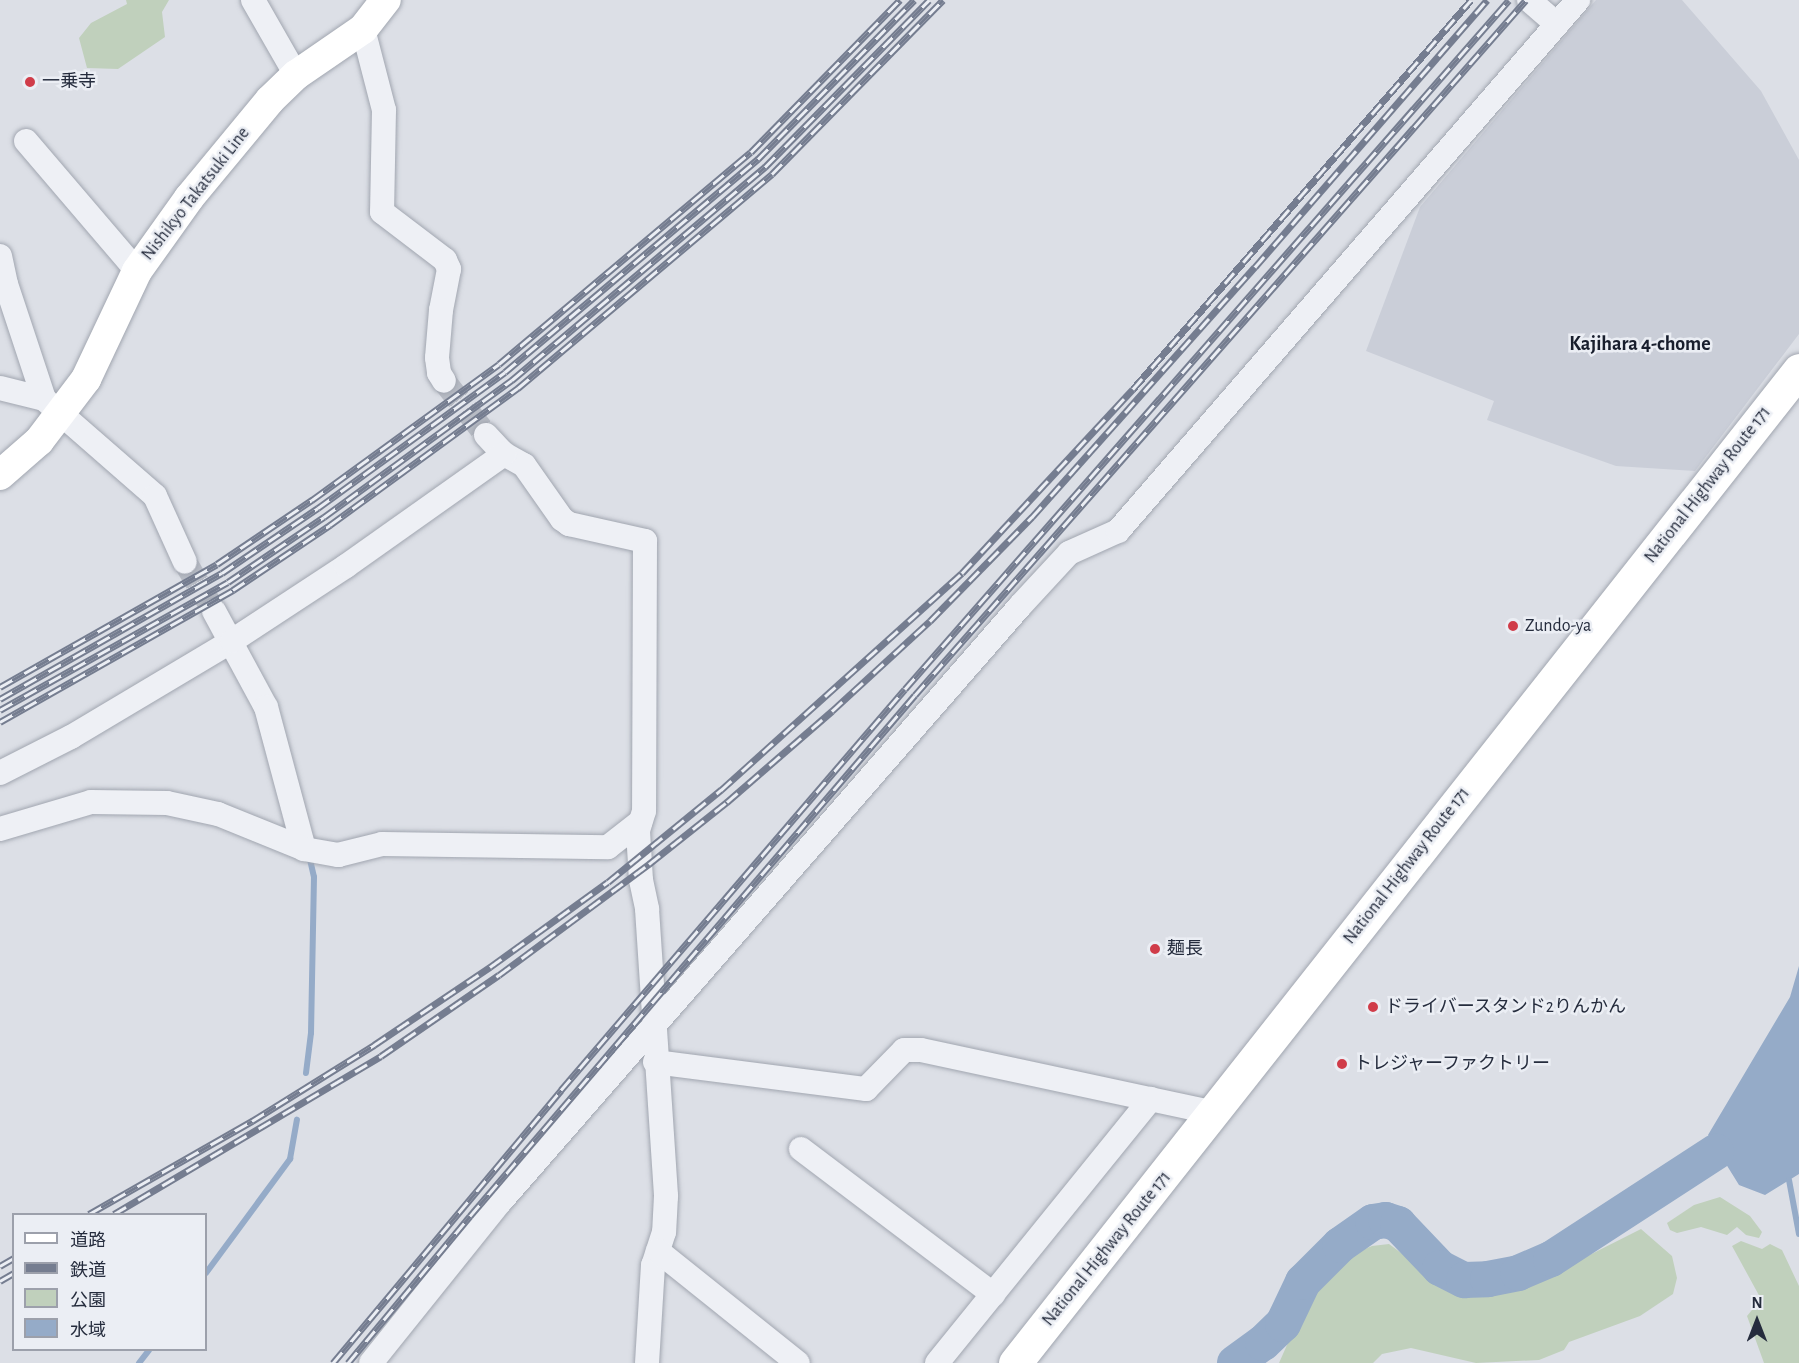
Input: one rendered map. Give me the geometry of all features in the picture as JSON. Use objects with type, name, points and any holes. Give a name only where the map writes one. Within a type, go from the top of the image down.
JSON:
[{"type":"highway","name":"National Highway Route 171","points":[[1015,1363],[1215,1113],[1463,794],[1799,370]]},
{"type":"main road","name":"Nishikyo Takatsuki Line","points":[[0,475],[39,441],[52,406],[86,379],[137,271],[189,198],[270,100],[296,75],[363,29],[386,0]]},
{"type":"street","points":[[253,0],[296,75]]},
{"type":"street","points":[[1529,0],[1557,24]]},
{"type":"street","points":[[371,1363],[501,1201],[1069,553],[1118,531],[1578,0]]},
{"type":"street","points":[[363,29],[384,110],[382,213],[445,260],[449,269],[441,310],[437,358],[439,373],[444,381]]},
{"type":"street","points":[[26,141],[137,271]]},
{"type":"street","points":[[0,256],[6,284],[52,406]]},
{"type":"street","points":[[0,388],[52,406],[155,496],[185,562]]},
{"type":"street","points":[[486,435],[504,454],[524,465],[558,514],[569,524],[645,541],[644,811],[640,822],[641,880],[647,909],[666,1196],[664,1232],[653,1265],[647,1363]]},
{"type":"street","points":[[0,773],[71,736],[232,641],[346,566],[504,454]]},
{"type":"street","points":[[214,611],[266,707],[304,849]]},
{"type":"street","points":[[0,829],[91,802],[167,803],[218,814],[304,849],[338,855],[382,844],[608,847],[640,822]]},
{"type":"street","points":[[656,1062],[866,1089],[904,1050],[921,1050],[1215,1113]]},
{"type":"street","points":[[937,1363],[1151,1099]]},
{"type":"street","points":[[801,1149],[993,1294]]},
{"type":"street","points":[[658,1251],[798,1363]]},
{"type":"shaded area","points":[[1596,0],[1682,0],[1761,91],[1799,160],[1799,334],[1695,471],[1616,466],[1487,420],[1494,401],[1366,351],[1420,207]]},
{"type":"green space","points":[[126,0],[169,0],[162,12],[165,37],[118,69],[87,68],[79,38],[91,23],[127,4]]},
{"type":"green space","points":[[1720,1197],[1750,1216],[1762,1232],[1759,1238],[1746,1235],[1737,1227],[1727,1235],[1701,1227],[1677,1233],[1670,1230],[1667,1223],[1694,1205]]},
{"type":"green space","points":[[1641,1229],[1672,1256],[1677,1278],[1673,1294],[1640,1316],[1569,1342],[1564,1350],[1539,1360],[1476,1363],[1411,1348],[1382,1354],[1373,1363],[1279,1363],[1310,1293],[1353,1254],[1372,1246],[1389,1244],[1435,1278],[1471,1292],[1511,1289],[1536,1282]]},
{"type":"green space","points":[[1741,1241],[1762,1249],[1770,1244],[1782,1250],[1799,1286],[1799,1363],[1764,1363],[1747,1316],[1761,1299],[1732,1246]]},
{"type":"water","points":[[1799,966],[1799,1174],[1765,1195],[1739,1185],[1708,1135],[1790,997]]},
{"type":"waterway","points":[[306,1073],[311,1033],[314,877],[310,860]]},
{"type":"waterway","points":[[207,1272],[290,1159],[297,1120]]},
{"type":"waterway","points":[[1235,1363],[1263,1343],[1283,1324],[1303,1282],[1340,1245],[1373,1222],[1386,1220],[1398,1224],[1440,1268],[1464,1280],[1488,1279],[1518,1273],[1551,1259],[1716,1152]]},
{"type":"waterway","points":[[1789,1180],[1799,1234]]},
{"type":"waterway","points":[[139,1363],[148,1351]]},
{"type":"tunnel","points":[[444,381],[486,435]]},
{"type":"tunnel","points":[[185,562],[214,611]]},
{"type":"railway","points":[[0,687],[217,564],[312,500],[499,364],[751,152],[900,0]]},
{"type":"railway","points":[[0,699],[222,573],[318,508],[505,372],[758,159],[914,0]]},
{"type":"railway","points":[[0,710],[228,582],[324,517],[512,380],[765,167],[929,0]]},
{"type":"railway","points":[[0,722],[233,590],[330,525],[518,388],[772,174],[943,0]]},
{"type":"railway","points":[[91,1213],[252,1121],[374,1045],[490,967],[608,882],[721,790],[962,573],[1133,389],[1471,0]]},
{"type":"railway","points":[[116,1213],[381,1056],[499,975],[649,864],[727,802],[832,711],[930,621],[1032,517],[1255,267],[1487,0]]},
{"type":"railway","points":[[333,1363],[561,1090],[905,689],[1509,0]]},
{"type":"railway","points":[[348,1363],[470,1216],[915,695],[1526,0]]},
{"type":"railway","points":[[0,1266],[12,1259]]},
{"type":"railway","points":[[0,1281],[12,1274]]},
{"type":"place","name":"一乗寺","points":[[30,82]]},
{"type":"place","name":"Zundo-ya","points":[[1513,626]]},
{"type":"place","name":"麺長","points":[[1155,949]]},
{"type":"place","name":"ドライバースタンド2りんかん","points":[[1373,1007]]},
{"type":"place","name":"トレジャーファクトリー","points":[[1342,1064]]},
{"type":"district","name":"Kajihara 4-chome","points":[[1640,344]]}]
